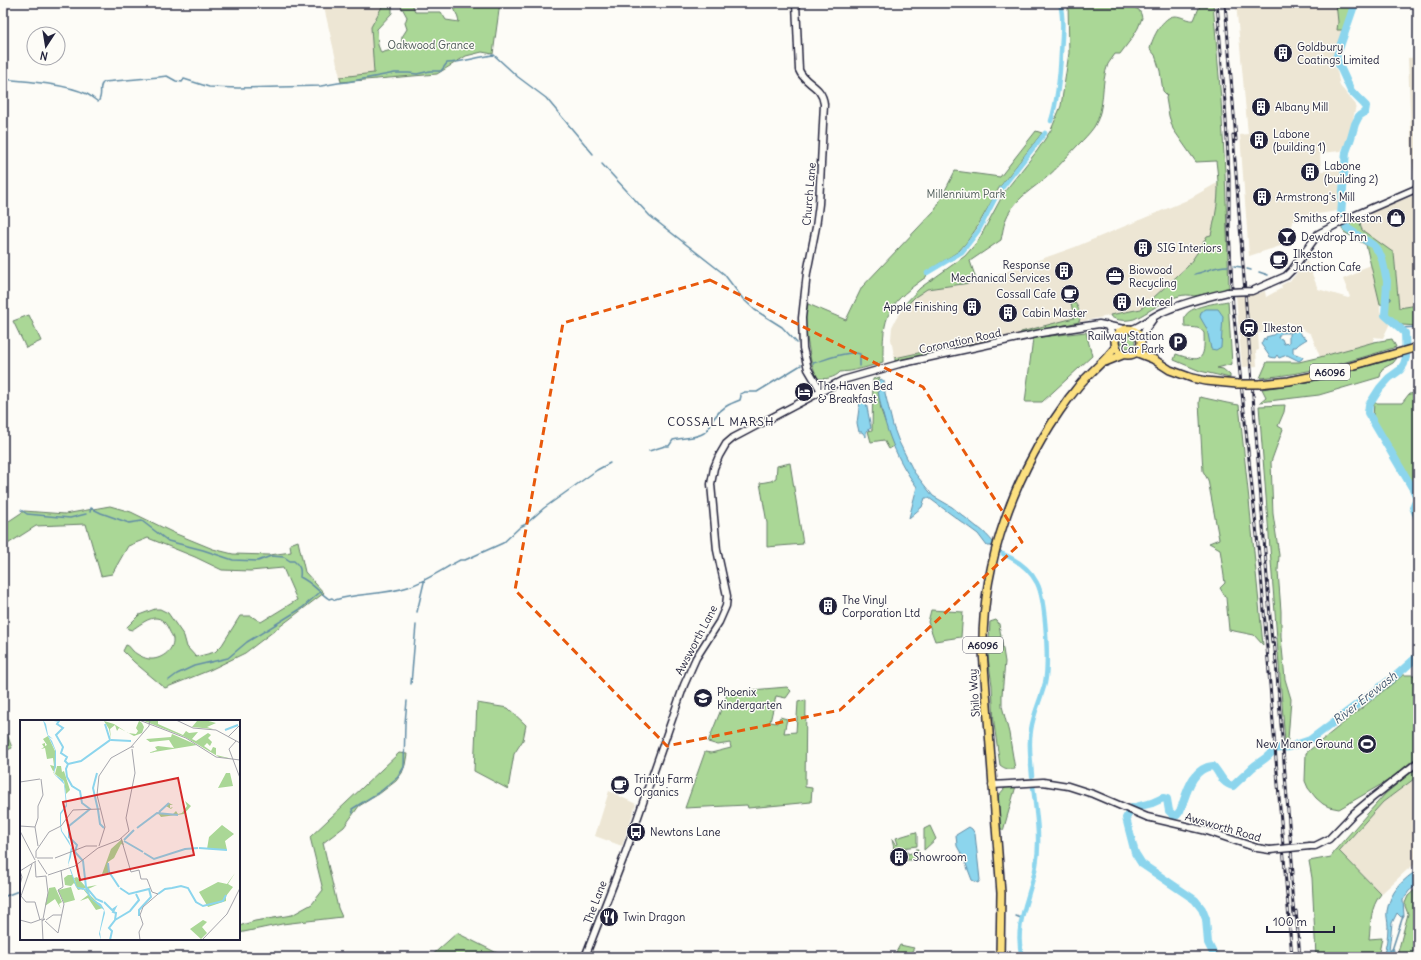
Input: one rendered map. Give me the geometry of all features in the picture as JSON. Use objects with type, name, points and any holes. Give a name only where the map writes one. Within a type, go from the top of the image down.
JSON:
[{"type":"main road","points":[[1128,329],[1137,332],[1141,342],[1135,352],[1125,354],[1119,350],[1116,343],[1120,332],[1128,329]]},
{"type":"main road","name":"A6096","points":[[1141,342],[1152,359]]},
{"type":"main road","name":"Shilo Way","points":[[1000,957],[1001,893],[983,645],[985,606],[992,566],[1002,530],[1012,503],[1041,443],[1069,399],[1086,377],[1102,363],[1116,343]]},
{"type":"main road","name":"A6096","points":[[1135,352],[1152,359],[1170,370],[1192,378],[1237,384],[1259,384],[1324,374],[1417,347]]},
{"type":"main road","name":"Shilo Way","points":[[1102,363],[1125,354]]},
{"type":"street","name":"Church Lane","points":[[796,3],[799,70],[803,77],[820,92],[824,104],[818,215],[807,273],[802,318],[803,348],[808,369],[821,391]]},
{"type":"street","points":[[1128,329],[1141,326],[1149,319],[1166,310],[1228,292],[1260,288],[1286,276],[1318,234],[1351,217],[1418,188]]},
{"type":"street","points":[[1141,342],[1145,330],[1157,315]]},
{"type":"street","name":"Coronation Road","points":[[821,391],[854,376],[899,364],[1041,333],[1099,324],[1128,329]]},
{"type":"street","points":[[1107,325],[1116,343]]},
{"type":"street","name":"Awsworth Lane","points":[[625,854],[686,679],[696,658],[719,622],[726,606],[726,596],[717,550],[712,499],[712,474],[716,462],[723,448],[733,438],[821,391]]},
{"type":"street","name":"Awsworth Road","points":[[992,785],[1043,782],[1080,789],[1156,820],[1207,831],[1257,848],[1270,850],[1316,846],[1329,839],[1354,813],[1418,762]]},
{"type":"street","name":"The Lane","points":[[585,957],[625,854]]},
{"type":"highlighted area","points":[[710,280],[923,387],[1022,542],[840,710],[667,746],[515,590],[563,323]]},
{"type":"shaded area","points":[[323,3],[385,3],[371,27],[374,73],[340,77]]},
{"type":"shaded area","points":[[1236,3],[1352,3],[1331,61],[1337,71],[1340,86],[1356,105],[1352,124],[1346,143],[1341,151],[1320,153],[1321,171],[1340,170],[1338,211],[1317,214],[1317,217],[1299,218],[1299,221],[1293,221],[1293,224],[1291,225],[1293,242],[1249,256],[1240,135],[1248,134]]},
{"type":"shaded area","points":[[1418,57],[1418,182],[1416,183],[1412,160],[1408,58]]},
{"type":"shaded area","points":[[1219,182],[1216,215],[1211,235],[1207,236],[1188,266],[1141,309],[895,361],[891,339],[892,327],[902,310],[922,291],[977,282],[1075,247],[1185,201]]},
{"type":"shaded area","points":[[1418,194],[1418,305],[1399,308],[1394,253],[1362,230],[1359,219],[1383,207]]},
{"type":"shaded area","points":[[1307,261],[1318,289],[1348,298],[1350,297],[1343,279],[1371,265],[1380,303],[1380,311],[1383,317],[1390,323],[1383,338],[1374,337],[1374,342],[1320,357],[1311,334],[1289,322],[1271,331],[1258,333],[1259,350],[1256,351],[1257,366],[1242,367],[1236,296],[1257,294],[1265,291],[1266,297],[1282,288],[1281,285],[1291,280]]},
{"type":"shaded area","points":[[1418,776],[1418,862],[1381,894],[1339,851],[1383,802]]},
{"type":"shaded area","points":[[609,791],[636,804],[622,846],[595,836]]},
{"type":"green space","name":"Oakwood Grance","points":[[384,3],[392,3],[392,13],[377,29],[378,45],[381,53],[401,47],[402,37],[407,29],[405,23],[407,17],[401,6],[402,3],[412,3],[415,12],[441,12],[446,20],[459,22],[452,3],[500,3],[493,54],[482,52],[466,56],[437,74],[341,82],[340,77],[374,73],[371,27]]},
{"type":"green space","points":[[1068,3],[1126,3],[1139,10],[1141,14],[1142,18],[1132,38],[1120,54],[1115,54],[1108,64],[1098,120],[1094,127],[1055,170],[1018,201],[1006,218],[1001,240],[970,261],[977,282],[927,289],[915,297],[902,310],[902,307],[920,288],[965,256],[978,241],[1005,191],[1037,151],[1051,130],[1061,106],[1069,53]]},
{"type":"green space","points":[[1201,3],[1213,3],[1221,100],[1229,289],[1194,296],[1179,296],[1134,319],[1119,320],[1111,317],[1110,315],[1141,309],[1188,266],[1207,236],[1211,235],[1218,198],[1216,161],[1196,162],[1173,129],[1169,116],[1166,98],[1167,95],[1163,91],[1160,71],[1155,55],[1150,49],[1159,28],[1166,20],[1175,16],[1194,20]]},
{"type":"green space","points":[[1336,3],[1352,3],[1343,30],[1337,30],[1338,22]]},
{"type":"green space","name":"Millennium Park","points":[[1036,131],[1042,133],[999,188],[976,229],[966,243],[959,251],[928,271],[926,277],[913,286],[897,301],[890,311],[885,325],[883,362],[853,371],[840,372],[829,378],[817,378],[811,361],[805,327],[808,304],[846,320],[862,287],[935,210],[955,171],[1000,177]]},
{"type":"green space","points":[[1359,219],[1362,230],[1394,253],[1399,308],[1418,305],[1418,326],[1402,325],[1387,314],[1388,300],[1390,301],[1391,298],[1389,296],[1389,281],[1384,260],[1377,248],[1372,243],[1354,231],[1347,224]]},
{"type":"green space","points":[[1343,225],[1350,233],[1366,242],[1373,248],[1378,255],[1383,270],[1385,288],[1384,305],[1380,304],[1366,245],[1344,232],[1341,226]]},
{"type":"green space","points":[[1228,301],[1232,364],[1217,368],[1223,369],[1230,375],[1230,378],[1200,371],[1174,360],[1176,354],[1197,359],[1200,357],[1204,349],[1204,333],[1198,328],[1185,327],[1185,318],[1187,313],[1197,308]]},
{"type":"green space","points":[[1071,303],[1075,303],[1078,307],[1080,315],[1079,322],[946,350],[945,349],[1020,334],[1021,332],[1074,318]]},
{"type":"green space","points":[[29,315],[41,341],[26,348],[13,321]]},
{"type":"green space","points":[[1086,332],[1092,356],[1042,402],[1025,402],[1033,338]]},
{"type":"green space","points":[[1128,334],[1133,336],[1135,341],[1133,346],[1128,348],[1123,346],[1121,341],[1123,336]]},
{"type":"green space","points":[[1392,339],[1396,347],[1363,357],[1312,370],[1260,378],[1267,362],[1299,362],[1374,342]]},
{"type":"green space","points":[[941,348],[942,351],[895,361],[895,358]]},
{"type":"green space","points":[[1397,358],[1393,363],[1382,369],[1380,377],[1319,395],[1260,402],[1266,397],[1262,389],[1308,382]]},
{"type":"green space","points":[[880,377],[877,384],[881,410],[894,446],[889,449],[884,440],[871,442],[868,431],[872,430],[873,379]]},
{"type":"green space","points":[[1418,393],[1418,498],[1373,417],[1374,403],[1402,403],[1409,394]]},
{"type":"green space","points":[[1200,397],[1239,405],[1263,645],[1254,635],[1229,630],[1226,598],[1220,588],[1225,583],[1220,549],[1209,543],[1219,539],[1208,480],[1203,471],[1199,402]]},
{"type":"green space","points":[[1285,405],[1284,412],[1278,426],[1283,429],[1271,462],[1273,514],[1279,555],[1278,571],[1281,637],[1285,679],[1291,699],[1288,740],[1285,742],[1259,406]]},
{"type":"green space","points":[[790,463],[803,544],[767,547],[767,523],[760,483],[771,481],[776,478],[777,466]]},
{"type":"green space","points":[[110,506],[131,512],[174,533],[213,549],[233,554],[270,555],[291,552],[290,544],[298,541],[305,572],[324,593],[245,653],[210,670],[165,688],[123,651],[126,645],[141,656],[148,659],[154,659],[166,654],[173,643],[173,637],[165,624],[157,618],[147,620],[132,630],[128,629],[127,627],[139,615],[155,609],[160,609],[168,613],[184,636],[187,647],[196,657],[215,652],[222,645],[240,616],[251,616],[261,622],[297,600],[283,568],[250,571],[222,570],[195,557],[148,538],[128,546],[112,574],[101,576],[86,524],[36,526],[3,547],[3,525],[24,511],[65,514]]},
{"type":"green space","points":[[931,610],[963,612],[961,637],[935,641],[928,622]]},
{"type":"green space","points":[[996,620],[999,624],[1005,662],[1002,706],[1009,733],[1015,769],[1005,768],[1000,765],[994,724],[992,685],[988,658],[990,622]]},
{"type":"green space","name":"New Manor Ground","points":[[1403,675],[1418,675],[1418,756],[1389,780],[1339,809],[1323,804],[1308,788],[1305,781],[1306,753]]},
{"type":"green space","points":[[787,687],[791,691],[786,698],[776,696],[770,722],[777,723],[780,717],[787,719],[784,733],[796,732],[798,702],[806,700],[805,787],[812,788],[811,802],[748,808],[747,805],[685,808],[705,752],[711,753],[731,748],[730,743],[718,745],[708,742],[728,692]]},
{"type":"green space","points":[[477,703],[508,708],[526,725],[523,740],[514,754],[508,789],[474,771]]},
{"type":"green space","points":[[3,727],[12,748],[3,752]]},
{"type":"green space","points":[[399,753],[407,754],[402,773],[396,781],[379,794],[359,806],[344,827],[323,843],[338,908],[342,917],[282,924],[240,933],[240,926],[255,921],[292,915],[312,904],[323,890],[310,837]]},
{"type":"green space","points":[[1418,767],[1418,776],[1383,802],[1339,851],[1381,894],[1377,899],[1373,910],[1369,939],[1382,938],[1378,957],[1316,957],[1312,878],[1309,861],[1331,857],[1337,848],[1385,794]]},
{"type":"green space","points":[[1016,786],[1003,831],[1000,827],[998,796],[1005,788]]},
{"type":"green space","points":[[930,826],[936,839],[924,850],[924,829]]},
{"type":"green space","points":[[916,832],[917,846],[894,849],[892,839],[896,845],[898,844],[896,838]]},
{"type":"green space","points":[[916,849],[918,849],[918,860],[905,860],[905,851],[907,850],[908,854],[915,852]]},
{"type":"green space","points":[[1418,887],[1418,957],[1395,957],[1398,952],[1408,914],[1405,903],[1408,896]]},
{"type":"green space","points":[[457,933],[505,957],[430,957]]},
{"type":"green space","points":[[900,945],[914,948],[908,957],[896,957],[895,954]]},
{"type":"water","points":[[1206,309],[1218,309],[1223,316],[1221,347],[1216,350],[1211,349],[1207,329],[1200,317],[1201,312]]},
{"type":"water","points":[[1283,328],[1288,331],[1288,333],[1282,333],[1278,338],[1282,339],[1284,344],[1289,343],[1289,333],[1299,330],[1302,336],[1307,339],[1296,347],[1293,347],[1293,353],[1303,357],[1299,361],[1287,355],[1279,358],[1277,355],[1275,358],[1270,357],[1261,344],[1264,338],[1266,340],[1266,337],[1273,335]]},
{"type":"water","points":[[881,379],[884,381],[885,393],[893,426],[914,472],[933,496],[952,507],[980,528],[1003,553],[1003,555],[992,546],[987,546],[978,534],[929,498],[925,498],[922,507],[909,518],[917,487],[902,463],[890,438],[879,398],[877,384]]},
{"type":"water","points":[[866,400],[871,428],[866,431],[866,437],[862,432],[859,432],[857,423],[860,401]]},
{"type":"water","points":[[969,827],[975,834],[980,880],[978,883],[972,880],[957,846],[956,835]]},
{"type":"water","points":[[1418,870],[1418,884],[1409,891],[1403,900],[1404,916],[1401,917],[1397,913],[1392,923],[1389,951],[1393,948],[1394,950],[1392,957],[1383,957],[1388,934],[1387,911],[1391,898],[1402,882]]},
{"type":"waterway","points":[[1051,121],[1057,95],[1060,70],[1062,28],[1060,3]]},
{"type":"waterway","name":"River Erewash","points":[[1355,3],[1336,58],[1351,91],[1366,106],[1365,112],[1359,116],[1355,124],[1346,152],[1341,215],[1347,228],[1373,245],[1379,252],[1387,281],[1385,315],[1405,333],[1406,357],[1404,364],[1400,370],[1389,378],[1380,388],[1369,405],[1368,413],[1413,489],[1417,498],[1413,507],[1418,518]]},
{"type":"waterway","points":[[3,79],[68,88],[87,94],[98,102],[100,99],[101,86],[104,82],[167,76],[176,81],[182,82],[184,79],[209,87],[238,88],[321,86],[395,73],[417,74],[430,71],[441,71],[447,63],[494,55],[518,77],[546,98],[593,154]]},
{"type":"waterway","points":[[1002,188],[1045,133]]},
{"type":"waterway","points":[[602,164],[650,216],[724,274],[743,299],[755,310],[782,327],[797,343]]},
{"type":"waterway","points":[[927,273],[962,252],[979,230],[997,195]]},
{"type":"waterway","points":[[1195,274],[1228,266]]},
{"type":"waterway","points":[[1234,266],[1241,267]]},
{"type":"waterway","points":[[1247,269],[1251,270]]},
{"type":"waterway","points":[[1259,272],[1268,275]]},
{"type":"waterway","name":"River Erewash","points":[[1386,296],[1391,299]]},
{"type":"waterway","points":[[1400,328],[1418,327]]},
{"type":"waterway","points":[[813,363],[843,354],[855,353],[860,354],[860,366]]},
{"type":"waterway","points":[[649,451],[669,446],[673,440],[693,437],[704,433],[708,430],[714,418],[722,409],[740,400],[740,394],[745,392],[757,392],[801,365]]},
{"type":"waterway","points":[[90,512],[91,508],[129,523],[142,521],[168,541],[233,560],[258,561],[271,556],[284,557],[298,564],[300,568],[300,577],[329,599],[332,598],[335,600],[399,590],[408,587],[428,578],[460,560],[465,560],[503,543],[544,508],[597,470],[610,463]]},
{"type":"waterway","points":[[21,510],[27,514],[70,518],[86,514]]},
{"type":"waterway","points":[[1003,554],[1013,559],[1031,573],[1040,591],[1045,617],[1047,662],[1045,683],[1033,718],[1030,736],[1032,776]]},
{"type":"waterway","points":[[417,612],[425,578]]},
{"type":"waterway","points":[[169,680],[177,674],[194,666],[228,658],[247,642],[302,608],[319,593]]},
{"type":"waterway","points":[[411,684],[416,625]]},
{"type":"waterway","name":"River Erewash","points":[[1215,957],[1208,943],[1206,919],[1202,909],[1195,900],[1142,864],[1135,853],[1126,818],[1132,808],[1152,803],[1163,798],[1167,799],[1169,811],[1173,815],[1177,815],[1195,776],[1200,771],[1213,766],[1224,781],[1233,786],[1252,768],[1270,755],[1274,749],[1289,747],[1310,740],[1399,673],[1418,656]]},
{"type":"waterway","points":[[353,813],[352,809],[381,791],[398,777],[404,767],[407,701]]},
{"type":"waterway","points":[[1022,957],[1020,945],[1021,922],[1034,876],[1038,845],[1038,826],[1033,786]]},
{"type":"waterway","points":[[3,897],[20,890]]},
{"type":"waterway","points":[[1016,916],[1021,918]]},
{"type":"waterway","points":[[1392,950],[1403,916]]},
{"type":"railway","points":[[1217,3],[1229,175],[1229,228],[1233,307],[1261,574],[1292,957]]},
{"type":"railway","points":[[1225,3],[1236,140]]},
{"type":"railway","points":[[1233,135],[1272,643]]},
{"type":"railway","points":[[1274,638],[1293,873]]},
{"type":"railway","points":[[1290,868],[1294,916]]},
{"type":"railway","points":[[1296,911],[1300,957]]},
{"type":"place","name":"Goldbury Coatings Limited","points":[[1283,53]]},
{"type":"place","name":"Albany Mill","points":[[1261,107]]},
{"type":"place","name":"Labone (building 1)","points":[[1259,140]]},
{"type":"place","name":"Labone (building 2)","points":[[1310,172]]},
{"type":"place","name":"Armstrong's Mill","points":[[1262,197]]},
{"type":"place","name":"Smiths of Ilkeston","points":[[1396,218]]},
{"type":"place","name":"Dewdrop Inn","points":[[1287,237]]},
{"type":"place","name":"SIG Interiors","points":[[1143,248]]},
{"type":"place","name":"Ilkeston Junction Cafe","points":[[1279,260]]},
{"type":"place","name":"Response Mechanical Services","points":[[1064,271]]},
{"type":"place","name":"Biowood Recycling","points":[[1115,276]]},
{"type":"place","name":"Cossall Cafe","points":[[1070,294]]},
{"type":"place","name":"Metreel","points":[[1122,302]]},
{"type":"place","name":"Apple Finishing","points":[[972,307]]},
{"type":"place","name":"Cabin Master","points":[[1008,313]]},
{"type":"place","name":"Ilkeston","points":[[1249,328]]},
{"type":"place","name":"Railway Station Car Park","points":[[1178,342]]},
{"type":"place","name":"The Haven Bed & Breakfast","points":[[804,392]]},
{"type":"place","name":"The Vinyl Corporation Ltd","points":[[828,606]]},
{"type":"place","name":"Phoenix Kindergarten","points":[[703,698]]},
{"type":"place","name":"New Manor Ground","points":[[1367,744]]},
{"type":"place","name":"Trinity Farm Organics","points":[[620,785]]},
{"type":"place","name":"Newtons Lane","points":[[636,832]]},
{"type":"place","name":"Showroom","points":[[899,857]]},
{"type":"place","name":"Twin Dragon","points":[[609,917]]},
{"type":"district","name":"COSSALL MARSH","points":[[721,422]]}]
